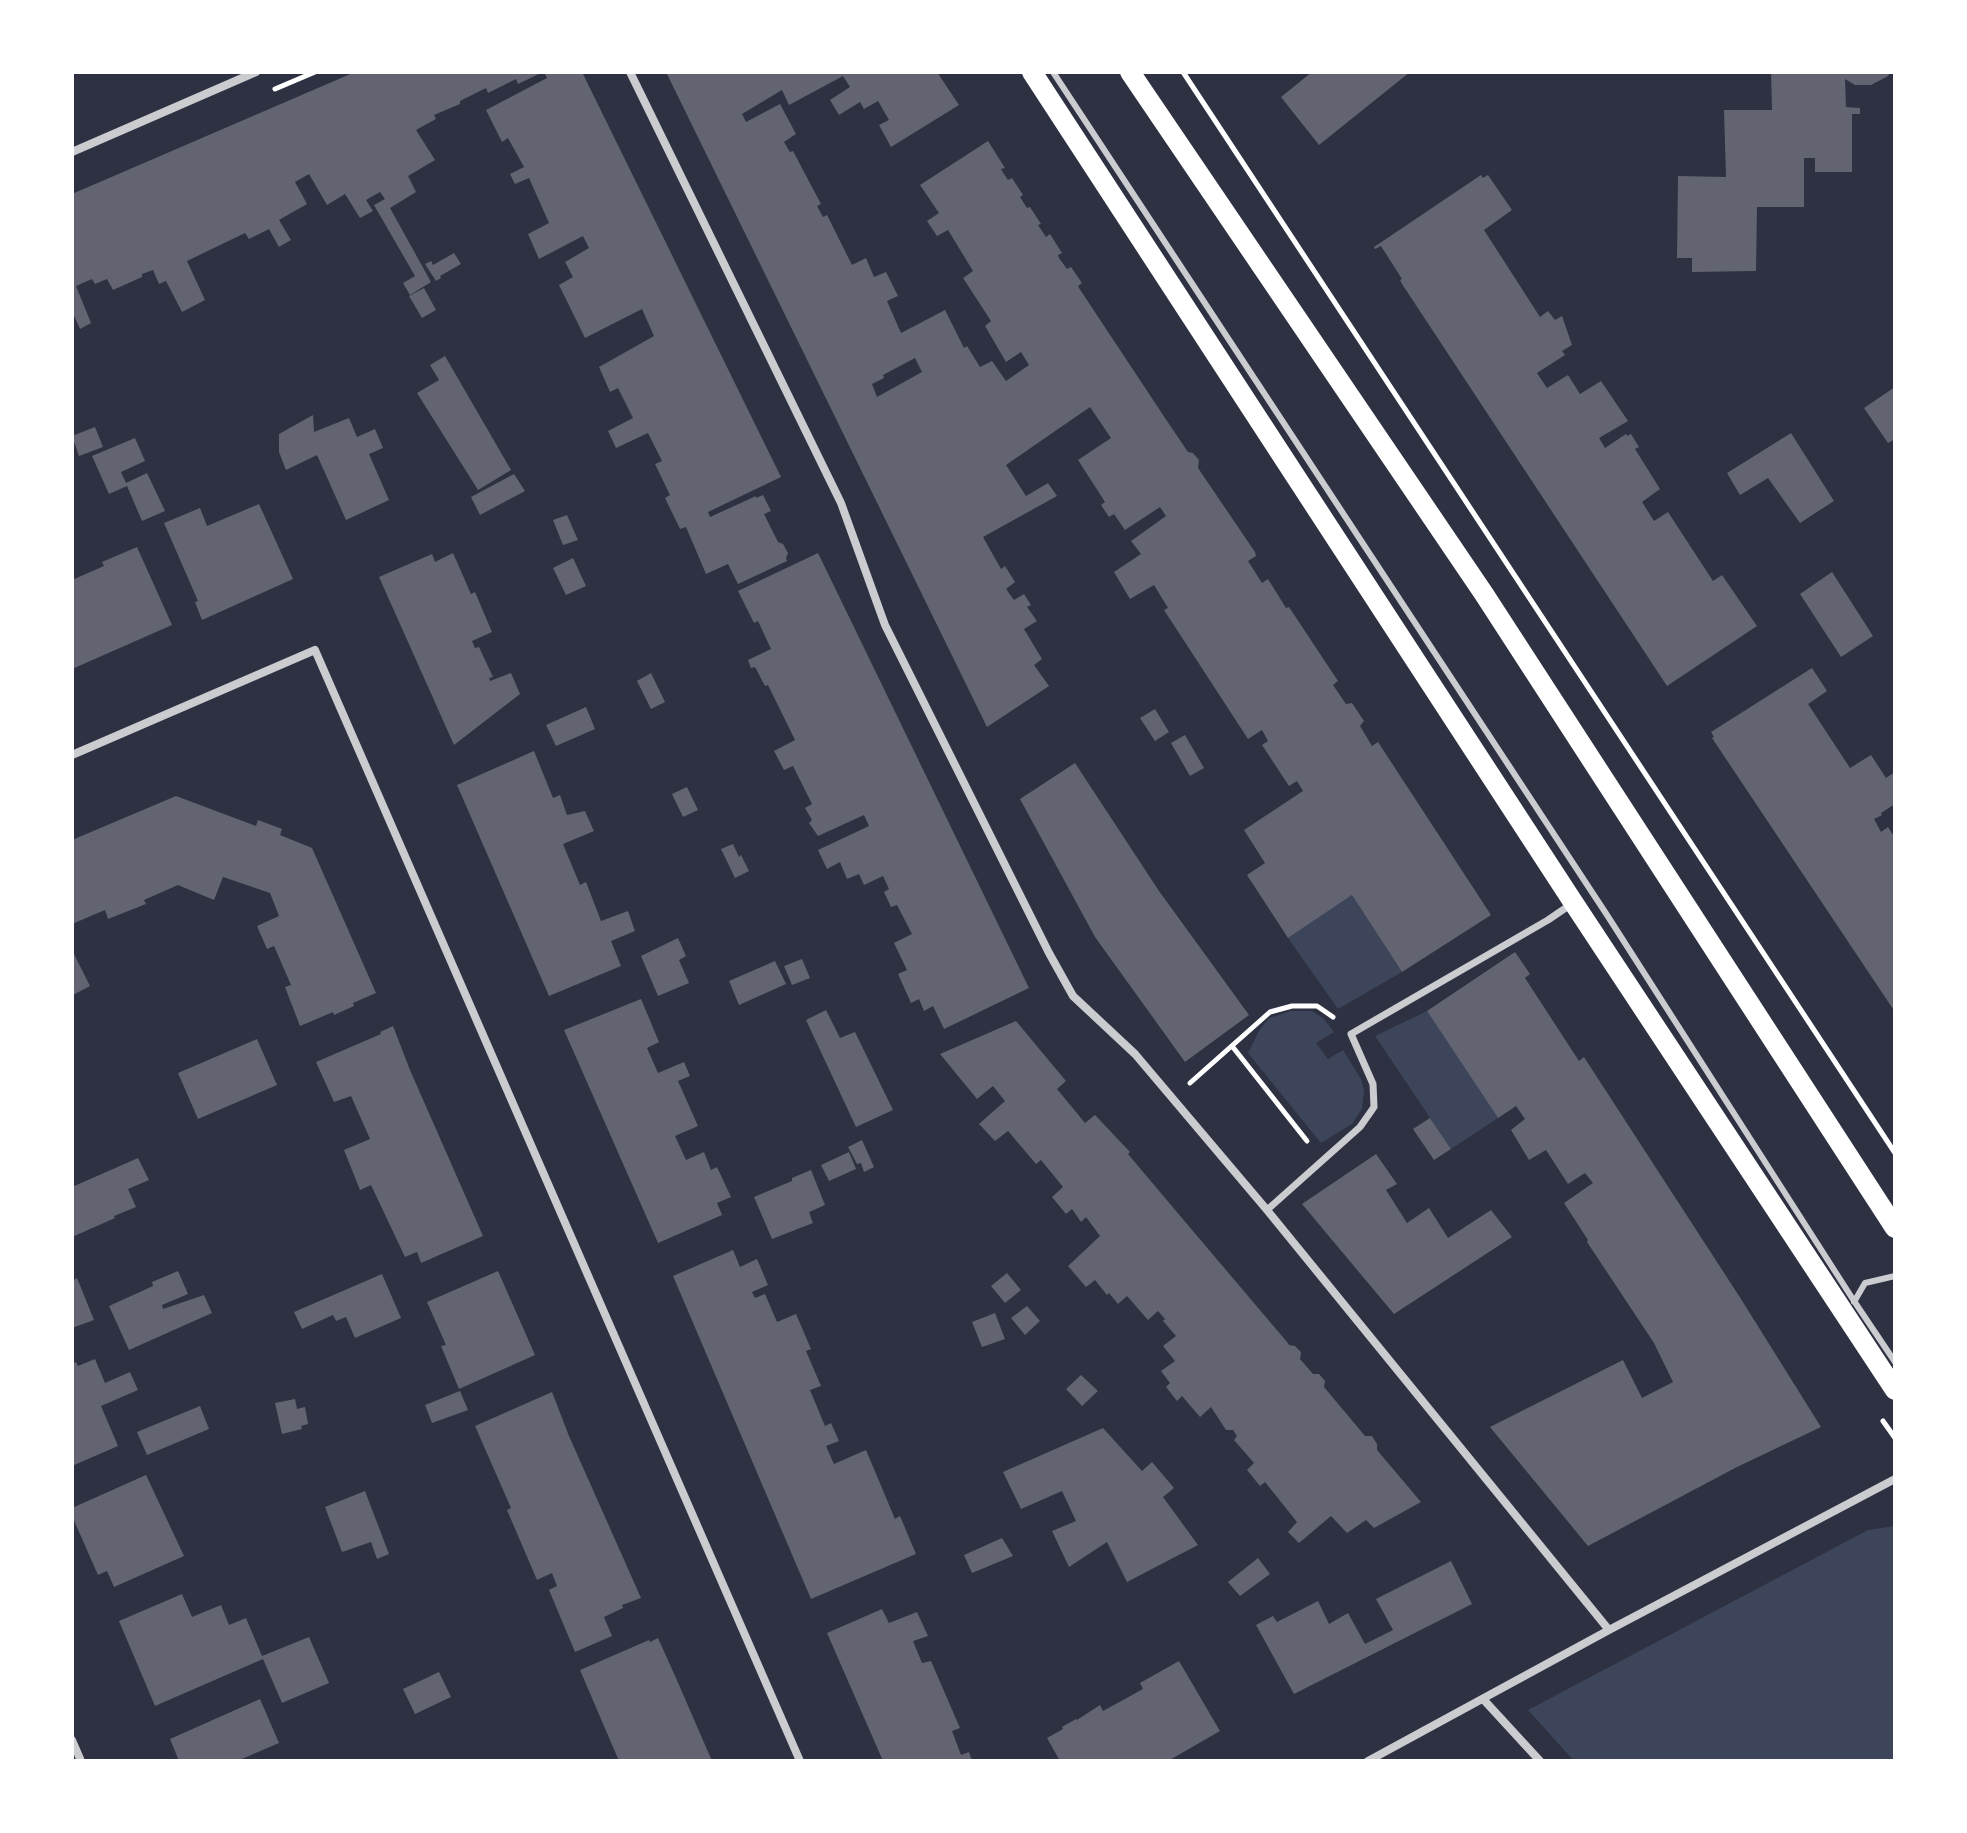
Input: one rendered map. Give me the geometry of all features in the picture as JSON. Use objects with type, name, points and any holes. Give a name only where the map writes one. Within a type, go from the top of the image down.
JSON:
[{"type":"main road","points":[[1032,72],[1573,902],[1850,1308],[1895,1390]]},
{"type":"main road","points":[[1130,72],[1484,594],[1895,1228]]},
{"type":"street","points":[[72,152],[256,72]]},
{"type":"street","points":[[630,72],[841,503],[885,625],[1073,996],[1135,1054],[1267,1210],[1609,1630]]},
{"type":"street","points":[[72,755],[315,650],[800,1761]]},
{"type":"street","points":[[1267,1210],[1360,1127],[1374,1107],[1373,1084],[1351,1034],[1548,920],[1573,902]]},
{"type":"street","points":[[1368,1761],[1895,1479]]},
{"type":"street","points":[[1483,1699],[1540,1761]]},
{"type":"street","points":[[72,1740],[81,1761]]},
{"type":"lane","points":[[1053,72],[1607,915],[1850,1308],[1895,1362]]},
{"type":"lane","points":[[1850,1308],[1865,1283],[1895,1276]]},
{"type":"path","points":[[1183,72],[1895,1153]]},
{"type":"path","points":[[1173,1099],[1270,1012],[1292,1006],[1317,1006],[1340,1021],[1351,1034]]},
{"type":"path","points":[[1232,1046],[1322,1161]]},
{"type":"shaded area","points":[[1352,895],[1402,972],[1338,1009],[1288,938]]},
{"type":"shaded area","points":[[1291,1011],[1312,1011],[1323,1018],[1334,1032],[1316,1043],[1328,1059],[1343,1050],[1361,1079],[1364,1090],[1362,1109],[1352,1124],[1321,1143],[1248,1053],[1269,1018]]},
{"type":"shaded area","points":[[1427,1011],[1498,1118],[1451,1149],[1375,1036]]},
{"type":"shaded area","points":[[1895,1526],[1895,1761],[1574,1761],[1528,1710],[1868,1530]]},
{"type":"building","points":[[355,72],[543,72],[518,84],[516,79],[488,93],[486,88],[434,115],[436,119],[416,130],[435,160],[408,176],[416,192],[390,208],[431,282],[410,295],[403,283],[415,276],[374,205],[385,199],[380,192],[366,200],[373,211],[360,218],[345,194],[327,205],[309,174],[295,182],[307,204],[279,220],[291,240],[279,247],[269,229],[249,239],[245,233],[187,261],[205,300],[182,312],[166,281],[159,284],[153,270],[113,290],[107,279],[95,284],[92,279],[76,286],[91,323],[80,329],[72,311],[72,194]]},
{"type":"building","points":[[544,72],[582,72],[781,477],[708,512],[710,517],[763,495],[771,511],[764,514],[778,542],[788,553],[787,561],[738,584],[728,564],[706,574],[686,527],[680,529],[665,498],[670,495],[655,464],[662,461],[648,433],[616,448],[608,431],[633,418],[618,388],[610,392],[599,367],[654,336],[642,309],[585,338],[559,285],[573,277],[565,262],[589,248],[583,236],[539,259],[528,234],[549,223],[529,178],[515,184],[510,174],[524,167],[508,138],[502,142],[486,110],[547,78]]},
{"type":"building","points":[[666,72],[937,72],[959,105],[891,147],[879,125],[889,120],[878,101],[864,109],[860,102],[839,115],[830,100],[850,87],[843,76],[789,105],[782,90],[742,114],[746,122],[780,104],[796,134],[784,142],[790,152],[793,151],[821,204],[817,206],[823,217],[827,215],[852,265],[866,258],[874,277],[886,272],[898,296],[887,301],[901,333],[945,310],[964,348],[967,346],[980,367],[992,361],[1006,381],[1029,365],[1021,352],[1006,362],[985,326],[991,321],[963,278],[973,271],[948,230],[937,236],[927,221],[939,213],[920,185],[988,141],[1005,168],[1002,171],[1008,180],[1012,178],[1023,195],[1020,197],[1027,208],[1030,207],[1046,237],[1050,234],[1062,253],[1058,255],[1059,258],[1067,269],[1071,267],[1082,283],[1079,288],[1167,421],[1188,452],[1199,460],[1198,468],[1255,552],[1256,556],[1248,561],[1262,583],[1268,579],[1286,608],[1289,607],[1338,681],[1333,685],[1346,704],[1352,703],[1364,721],[1360,726],[1372,746],[1378,742],[1491,915],[1402,972],[1352,895],[1288,938],[1247,875],[1265,863],[1244,830],[1303,791],[1297,781],[1289,786],[1262,745],[1268,741],[1262,730],[1248,739],[1164,610],[1168,608],[1154,585],[1130,599],[1114,572],[1141,554],[1131,541],[1166,516],[1160,507],[1125,530],[1114,514],[1109,517],[1101,505],[1105,502],[1078,460],[1111,438],[1090,407],[1006,465],[1026,496],[1048,483],[1057,496],[983,537],[1001,569],[1005,566],[1015,582],[1006,589],[1014,600],[1024,594],[1031,605],[1027,607],[1037,621],[1024,629],[1042,659],[1034,665],[1049,686],[987,727]],"holes":[[[915,358],[922,372],[877,397],[872,384],[884,378],[883,375]]]},
{"type":"building","points":[[1312,72],[1410,72],[1319,145],[1281,97]]},
{"type":"building","points":[[1771,72],[1891,72],[1871,85],[1855,85],[1845,79],[1846,107],[1860,108],[1860,114],[1852,114],[1852,172],[1815,172],[1815,158],[1804,158],[1804,207],[1757,207],[1756,271],[1692,272],[1692,258],[1677,258],[1678,176],[1726,177],[1724,110],[1772,110]]},
{"type":"building","points":[[1481,175],[1483,178],[1488,175],[1512,210],[1484,230],[1540,317],[1548,311],[1555,320],[1562,316],[1572,345],[1562,351],[1565,355],[1537,373],[1547,388],[1568,375],[1580,394],[1601,381],[1628,421],[1599,438],[1605,448],[1631,434],[1639,447],[1635,449],[1660,489],[1642,502],[1654,521],[1668,512],[1713,581],[1722,575],[1757,626],[1667,686],[1402,284],[1402,279],[1381,246],[1374,247]]},
{"type":"building","points":[[454,253],[461,264],[436,281],[425,264],[431,261],[433,265]]},
{"type":"building","points":[[424,288],[436,310],[422,318],[409,296]]},
{"type":"building","points":[[445,356],[511,470],[478,490],[417,393],[439,380],[430,365]]},
{"type":"building","points":[[1895,387],[1895,439],[1888,443],[1864,408]]},
{"type":"building","points":[[313,415],[314,432],[349,418],[357,437],[375,429],[383,448],[369,454],[389,500],[346,520],[317,455],[286,470],[279,452],[279,434]]},
{"type":"building","points":[[95,427],[103,447],[79,456],[72,436]]},
{"type":"building","points":[[1791,433],[1834,501],[1800,523],[1768,478],[1740,495],[1727,473]]},
{"type":"building","points":[[135,438],[145,461],[121,472],[126,483],[147,473],[165,511],[142,521],[127,486],[109,494],[92,456]]},
{"type":"building","points":[[514,474],[525,491],[480,515],[471,497]]},
{"type":"building","points":[[259,504],[293,579],[202,620],[195,602],[198,601],[164,523],[200,508],[207,526]]},
{"type":"building","points":[[567,515],[578,540],[563,545],[553,520]]},
{"type":"building","points":[[137,547],[172,625],[72,669],[72,580],[104,566],[102,562]]},
{"type":"building","points":[[453,553],[471,594],[475,592],[492,632],[472,641],[475,648],[479,647],[493,677],[489,678],[490,681],[511,673],[520,694],[454,745],[379,577],[432,554],[435,562]]},
{"type":"building","points":[[818,553],[1029,988],[944,1029],[933,1006],[924,1011],[919,999],[911,1003],[898,974],[907,970],[894,943],[912,934],[897,905],[891,907],[884,892],[889,889],[883,876],[864,885],[859,874],[847,879],[840,862],[827,869],[818,850],[869,826],[864,815],[818,836],[809,823],[812,820],[805,808],[812,804],[793,766],[784,770],[774,751],[795,740],[768,685],[765,686],[748,660],[771,649],[758,621],[754,623],[738,591]]},
{"type":"building","points":[[573,558],[586,586],[566,595],[553,568]]},
{"type":"building","points":[[1832,572],[1873,636],[1841,657],[1800,594]]},
{"type":"building","points":[[1812,668],[1827,691],[1808,704],[1850,768],[1871,755],[1886,778],[1895,772],[1895,804],[1874,819],[1881,832],[1888,827],[1895,838],[1895,1012],[1712,738],[1711,732]]},
{"type":"building","points":[[651,673],[665,702],[651,709],[637,681]]},
{"type":"building","points":[[586,707],[595,729],[556,746],[546,725]]},
{"type":"building","points":[[1155,709],[1169,732],[1155,741],[1140,718]]},
{"type":"building","points":[[1185,735],[1204,768],[1190,776],[1171,743]]},
{"type":"building","points":[[534,751],[553,798],[560,795],[567,815],[585,811],[594,831],[563,844],[580,885],[586,882],[601,921],[628,911],[635,931],[611,941],[621,966],[549,996],[457,785]]},
{"type":"building","points":[[1075,763],[1159,891],[1249,1015],[1185,1062],[1095,937],[1020,799]]},
{"type":"building","points":[[687,787],[698,810],[683,817],[672,794]]},
{"type":"building","points":[[176,796],[256,826],[258,820],[282,829],[280,835],[312,848],[376,993],[334,1015],[333,1012],[300,1026],[285,987],[291,985],[274,946],[267,949],[257,926],[279,916],[270,893],[223,877],[214,900],[178,885],[144,900],[146,904],[108,919],[105,910],[72,924],[72,840]]},
{"type":"building","points":[[733,844],[749,871],[735,878],[721,849]]},
{"type":"building","points":[[678,938],[686,956],[679,960],[689,983],[658,996],[641,956]]},
{"type":"building","points":[[72,950],[90,986],[73,995],[72,992]]},
{"type":"building","points":[[1515,952],[1530,974],[1525,978],[1579,1061],[1584,1057],[1821,1427],[1737,1467],[1588,1546],[1490,1427],[1623,1360],[1642,1398],[1673,1382],[1654,1343],[1564,1203],[1593,1183],[1585,1173],[1568,1184],[1546,1150],[1529,1160],[1511,1130],[1525,1119],[1516,1106],[1498,1118],[1427,1011]]},
{"type":"building","points":[[802,959],[810,978],[792,985],[784,966]]},
{"type":"building","points":[[775,961],[786,984],[739,1005],[729,981]]},
{"type":"building","points":[[641,999],[659,1042],[647,1048],[658,1073],[684,1062],[690,1076],[678,1081],[698,1126],[675,1136],[686,1160],[704,1152],[711,1170],[717,1167],[731,1197],[717,1203],[722,1215],[658,1243],[564,1030]]},
{"type":"building","points":[[826,1010],[840,1038],[855,1032],[893,1110],[856,1127],[806,1020]]},
{"type":"building","points":[[1016,1021],[1066,1081],[1057,1089],[1085,1123],[1095,1115],[1130,1152],[1128,1154],[1289,1345],[1301,1352],[1300,1359],[1313,1374],[1319,1374],[1325,1381],[1324,1387],[1365,1436],[1372,1436],[1377,1450],[1421,1502],[1374,1528],[1366,1520],[1347,1533],[1331,1516],[1299,1543],[1288,1532],[1297,1522],[1265,1482],[1260,1486],[1247,1470],[1254,1463],[1234,1440],[1237,1436],[1233,1430],[1226,1430],[1211,1407],[1200,1417],[1182,1396],[1177,1401],[1166,1387],[1170,1383],[1161,1371],[1175,1361],[1163,1346],[1176,1336],[1163,1321],[1165,1319],[1158,1311],[1148,1320],[1127,1296],[1118,1304],[1095,1280],[1086,1287],[1068,1266],[1100,1236],[1086,1217],[1081,1222],[1072,1209],[1066,1214],[1052,1197],[1063,1187],[1041,1160],[1036,1164],[1008,1131],[995,1141],[979,1124],[1005,1101],[993,1086],[977,1099],[940,1054]]},
{"type":"building","points":[[393,1026],[483,1236],[421,1263],[417,1252],[405,1257],[371,1185],[360,1190],[344,1150],[370,1139],[351,1096],[334,1102],[316,1062]]},
{"type":"building","points":[[257,1039],[277,1085],[198,1119],[178,1073]]},
{"type":"building","points":[[1430,1118],[1451,1149],[1434,1160],[1413,1129]]},
{"type":"building","points":[[862,1140],[874,1167],[864,1172],[848,1147]]},
{"type":"building","points":[[849,1152],[856,1169],[829,1181],[821,1165]]},
{"type":"building","points":[[1376,1154],[1397,1184],[1386,1190],[1407,1223],[1429,1208],[1448,1238],[1491,1210],[1512,1237],[1394,1314],[1302,1204]]},
{"type":"building","points":[[138,1158],[149,1180],[128,1189],[136,1207],[72,1237],[72,1187]]},
{"type":"building","points":[[811,1170],[825,1205],[809,1212],[813,1223],[772,1239],[754,1197]]},
{"type":"building","points":[[733,1250],[740,1267],[757,1259],[768,1285],[752,1292],[755,1298],[765,1294],[777,1322],[796,1314],[811,1349],[806,1351],[821,1386],[810,1390],[825,1426],[831,1423],[839,1441],[826,1446],[834,1464],[866,1450],[895,1519],[900,1516],[916,1554],[811,1599],[673,1276]]},
{"type":"building","points":[[178,1271],[188,1294],[162,1305],[163,1309],[204,1295],[212,1313],[129,1350],[109,1306]]},
{"type":"building","points":[[498,1271],[535,1355],[459,1389],[441,1346],[446,1345],[427,1302]]},
{"type":"building","points":[[1007,1273],[1021,1290],[1005,1303],[991,1286]]},
{"type":"building","points":[[382,1274],[401,1318],[355,1338],[346,1317],[336,1321],[333,1315],[302,1329],[294,1312]]},
{"type":"building","points":[[72,1275],[74,1280],[77,1278],[94,1320],[72,1328]]},
{"type":"building","points":[[1027,1306],[1040,1321],[1025,1335],[1011,1318]]},
{"type":"building","points":[[995,1313],[1005,1339],[982,1347],[972,1322]]},
{"type":"building","points":[[95,1359],[105,1383],[130,1372],[138,1390],[101,1406],[118,1446],[72,1466],[72,1364],[76,1362],[78,1366]]},
{"type":"building","points":[[1081,1375],[1098,1391],[1082,1406],[1066,1389]]},
{"type":"building","points":[[460,1391],[468,1410],[432,1423],[425,1405]]},
{"type":"building","points":[[552,1392],[641,1598],[622,1605],[623,1608],[604,1617],[612,1636],[575,1652],[549,1590],[557,1586],[552,1573],[537,1580],[507,1510],[511,1508],[475,1426]]},
{"type":"building","points":[[295,1399],[297,1409],[305,1407],[308,1424],[301,1426],[302,1429],[282,1434],[275,1403]]},
{"type":"building","points":[[200,1406],[209,1429],[147,1455],[137,1432]]},
{"type":"building","points":[[1103,1428],[1142,1471],[1152,1462],[1174,1488],[1163,1497],[1198,1545],[1127,1582],[1107,1542],[1069,1567],[1052,1531],[1076,1521],[1062,1491],[1021,1509],[1003,1472]]},
{"type":"building","points":[[146,1475],[184,1556],[114,1587],[107,1571],[98,1575],[72,1516],[72,1508]]},
{"type":"building","points":[[365,1491],[389,1554],[377,1559],[371,1542],[342,1552],[325,1507]]},
{"type":"building","points":[[1002,1538],[1013,1556],[972,1573],[964,1555]]},
{"type":"building","points":[[1258,1558],[1270,1574],[1240,1596],[1228,1582]]},
{"type":"building","points":[[1451,1561],[1472,1604],[1294,1694],[1256,1625],[1273,1616],[1277,1622],[1318,1601],[1329,1624],[1348,1613],[1365,1644],[1393,1630],[1376,1599]]},
{"type":"building","points":[[182,1594],[192,1617],[221,1605],[229,1625],[246,1618],[262,1656],[309,1637],[329,1683],[282,1703],[263,1659],[155,1706],[119,1621]]},
{"type":"building","points":[[882,1609],[889,1623],[917,1612],[928,1636],[913,1641],[922,1663],[931,1661],[960,1728],[952,1731],[961,1755],[969,1752],[972,1761],[883,1761],[827,1633]]},
{"type":"building","points":[[658,1638],[712,1761],[619,1761],[580,1670]]},
{"type":"building","points":[[1179,1661],[1220,1731],[1168,1761],[1060,1761],[1047,1738],[1100,1705],[1103,1711],[1143,1689],[1140,1683]]},
{"type":"building","points":[[439,1672],[451,1697],[415,1714],[403,1689]]},
{"type":"building","points":[[260,1699],[279,1743],[237,1761],[179,1761],[170,1739]]}]
